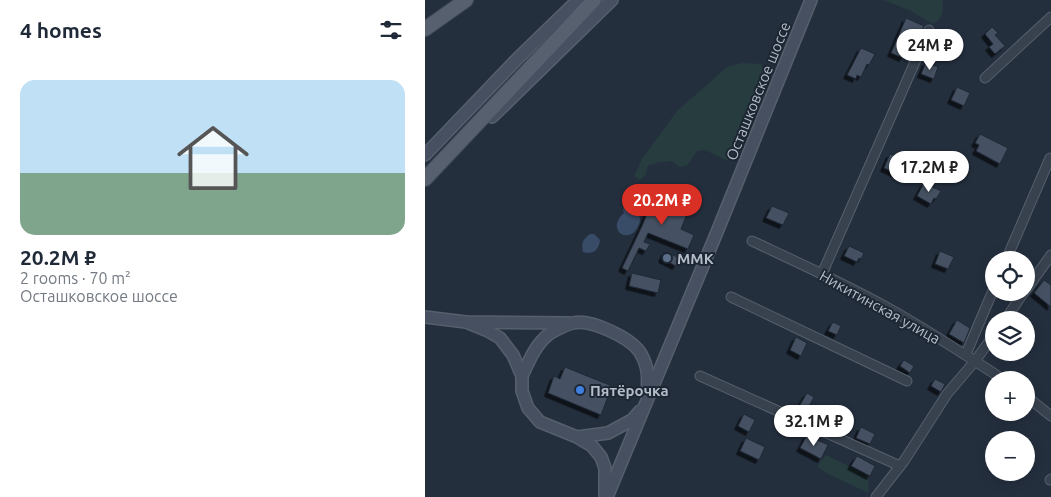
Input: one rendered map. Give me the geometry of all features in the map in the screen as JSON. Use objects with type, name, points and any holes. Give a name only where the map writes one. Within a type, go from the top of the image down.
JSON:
[{"type":"main road","points":[[425,27],[455,0]]},
{"type":"main road","points":[[425,27],[466,0]]},
{"type":"main road","points":[[425,155],[518,58],[578,0]]},
{"type":"main road","points":[[425,179],[594,0]]},
{"type":"main road","points":[[425,184],[612,0]]},
{"type":"main road","name":"Осташковское шоссе","points":[[606,497],[647,402],[811,0]]},
{"type":"main road","points":[[425,317],[466,322],[594,324],[622,336],[640,352],[648,371],[647,402],[632,420],[609,433],[577,437]]},
{"type":"main road","points":[[466,322],[500,338],[513,355],[522,376],[523,391],[528,408],[540,422],[577,437],[592,446],[601,458],[605,468],[606,497]]},
{"type":"main road","points":[[522,376],[537,346],[550,334],[573,323]]},
{"type":"street","points":[[985,78],[1051,17]]},
{"type":"street","points":[[822,274],[929,30]]},
{"type":"street","points":[[1010,251],[1049,158]]},
{"type":"street","name":"Никитинская улица","points":[[752,241],[822,274],[895,312],[966,354],[990,371]]},
{"type":"street","points":[[1035,277],[1051,255]]},
{"type":"street","points":[[731,296],[907,381]]},
{"type":"street","points":[[966,354],[988,301]]},
{"type":"street","points":[[876,497],[900,466],[947,394],[985,347]]},
{"type":"street","points":[[700,376],[900,466]]},
{"type":"street","points":[[1035,403],[1051,416]]},
{"type":"green space","points":[[884,0],[943,0],[941,17],[933,24],[911,11]]},
{"type":"green space","points":[[743,63],[761,64],[767,74],[728,161],[705,150],[697,151],[688,165],[679,167],[672,161],[656,163],[648,166],[646,174],[640,180],[634,176],[642,159],[677,111],[727,67]]},
{"type":"green space","points":[[826,455],[868,476],[869,493],[826,473],[817,466]]},
{"type":"water","points":[[634,196],[642,197],[647,205],[640,214],[640,222],[636,230],[631,234],[622,234],[617,228],[617,224],[619,218],[624,213],[625,204]]},
{"type":"water","points":[[590,234],[594,234],[600,240],[598,247],[593,252],[583,252],[583,242]]},
{"type":"building","points":[[906,18],[924,26],[916,44],[911,42],[903,58],[891,53]]},
{"type":"building","points":[[992,27],[998,33],[995,35],[1005,46],[995,54],[989,47],[993,44],[985,34]]},
{"type":"building","points":[[861,48],[875,54],[869,65],[867,64],[861,77],[857,75],[856,79],[847,75]]},
{"type":"building","points":[[926,62],[938,67],[934,79],[921,74]]},
{"type":"building","points":[[957,87],[970,93],[964,106],[951,100]]},
{"type":"building","points":[[980,134],[1008,148],[1000,164],[976,151],[979,145],[975,143]]},
{"type":"building","points":[[890,154],[903,159],[897,174],[884,168]]},
{"type":"building","points":[[924,183],[941,191],[931,204],[917,196]]},
{"type":"building","points":[[671,188],[680,192],[675,204],[689,209],[681,229],[694,235],[688,249],[648,233],[644,242],[650,244],[646,251],[639,248],[628,271],[622,268],[653,199],[664,204]]},
{"type":"building","points":[[772,206],[789,213],[783,225],[766,218]]},
{"type":"building","points":[[849,246],[864,253],[857,262],[844,256]]},
{"type":"building","points":[[940,251],[954,257],[948,269],[935,264]]},
{"type":"building","points":[[665,252],[680,258],[676,266],[662,259]]},
{"type":"building","points":[[632,273],[661,280],[658,293],[629,286]]},
{"type":"building","points":[[1044,280],[1051,285],[1051,307],[1035,294]]},
{"type":"building","points":[[957,320],[970,328],[964,343],[949,334]]},
{"type":"building","points":[[833,322],[841,326],[837,335],[828,331]]},
{"type":"building","points":[[796,337],[807,343],[801,356],[790,350]]},
{"type":"building","points":[[904,360],[914,366],[910,373],[900,366]]},
{"type":"building","name":"Пятёрочка","points":[[565,367],[612,386],[601,415],[548,393],[554,376],[560,379]]},
{"type":"building","points":[[935,379],[945,384],[941,392],[931,386]]},
{"type":"building","points":[[807,393],[814,397],[805,414],[797,410]]},
{"type":"building","points":[[744,414],[755,420],[749,432],[738,426]]},
{"type":"building","points":[[861,427],[875,434],[870,444],[856,438]]},
{"type":"building","points":[[807,435],[828,445],[821,459],[800,448]]},
{"type":"building","points":[[746,438],[765,447],[759,460],[740,451]]},
{"type":"building","points":[[857,456],[875,466],[870,476],[851,466]]},
{"type":"place","name":"ММК","points":[[667,258]]},
{"type":"place","name":"Пятёрочка","points":[[580,390]]}]
